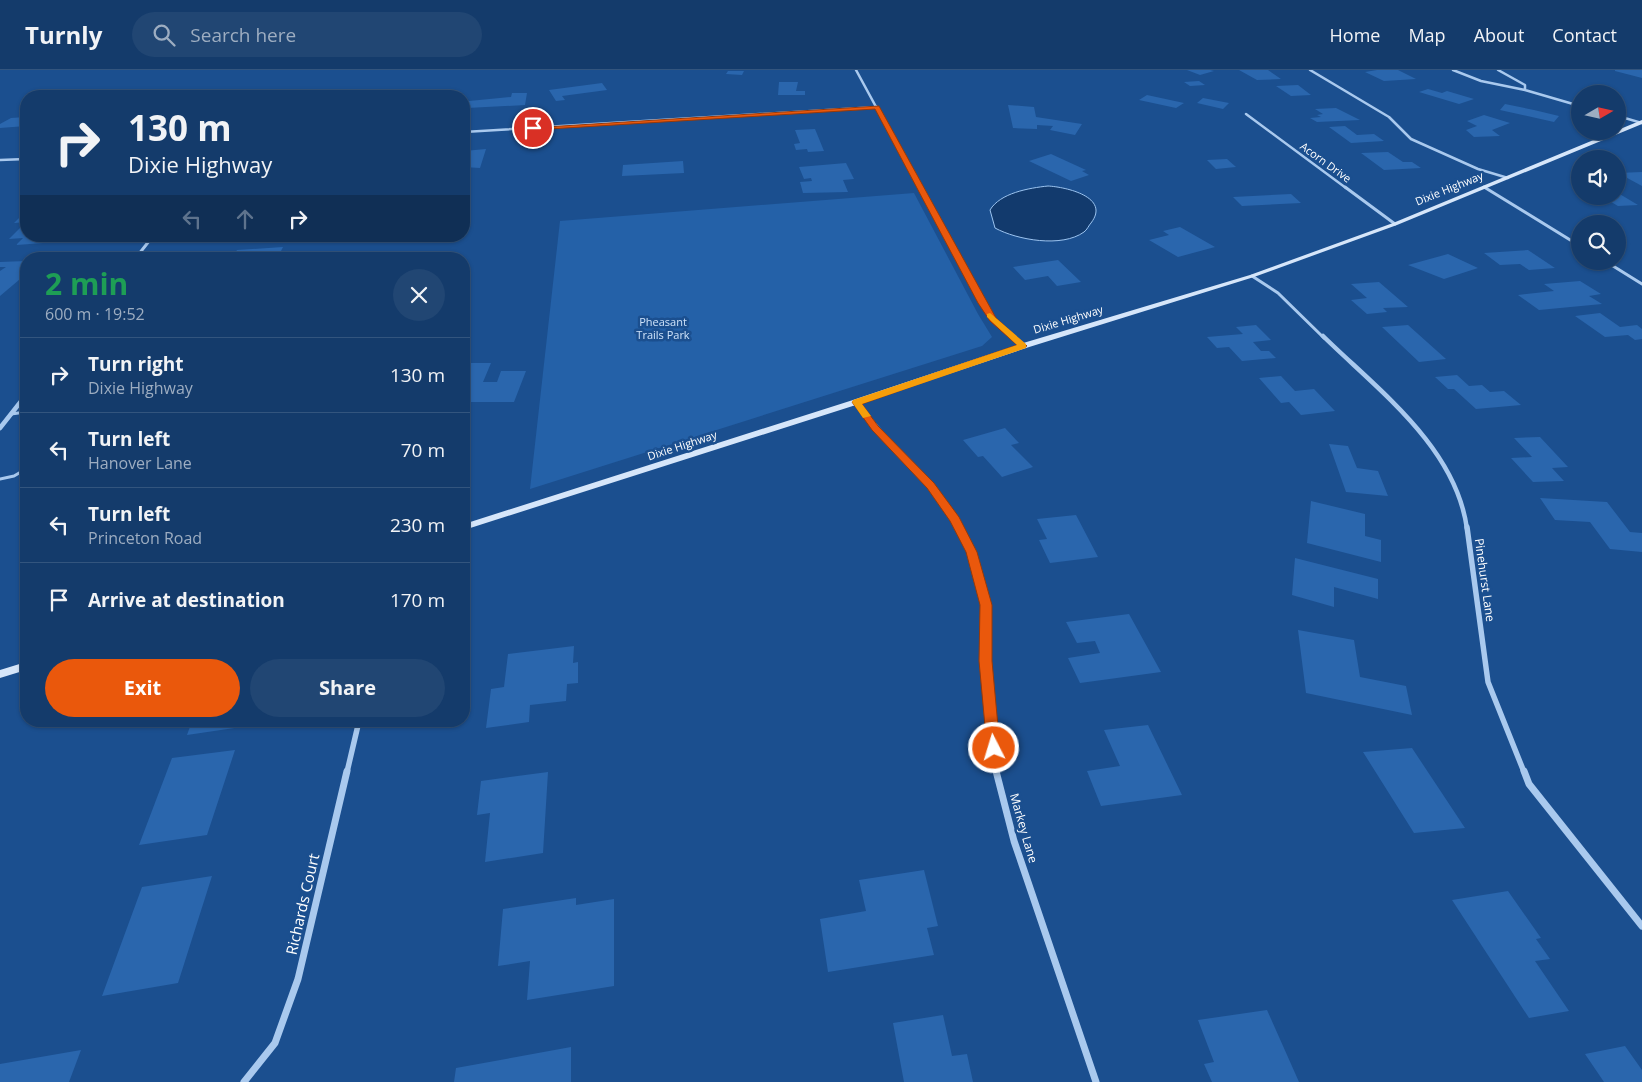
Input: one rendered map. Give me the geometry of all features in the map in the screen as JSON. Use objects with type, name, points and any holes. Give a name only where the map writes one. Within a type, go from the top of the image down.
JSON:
[{"type":"main road","name":"Dixie Highway","points":[[470,525],[856,402],[1023,346],[1252,276],[1395,224],[1642,123]]},
{"type":"main road","points":[[0,674],[20,668]]},
{"type":"street","points":[[856,70],[988,312],[1008,335],[1023,346]]},
{"type":"street","points":[[1310,70],[1389,117],[1411,139],[1478,169],[1508,178]]},
{"type":"street","points":[[1453,70],[1481,81],[1525,90],[1571,103]]},
{"type":"street","points":[[1498,70],[1521,81],[1526,85],[1525,90]]},
{"type":"street","points":[[470,132],[877,107]]},
{"type":"street","name":"Acorn Drive","points":[[1246,114],[1395,224]]},
{"type":"street","points":[[1626,118],[1642,123]]},
{"type":"street","points":[[0,160],[20,159]]},
{"type":"street","points":[[1484,187],[1571,240]]},
{"type":"street","points":[[140,252],[148,242]]},
{"type":"street","points":[[1619,270],[1642,284]]},
{"type":"street","name":"Pinehurst Lane","points":[[1252,276],[1278,293],[1412,423],[1448,469],[1465,512],[1488,682],[1529,784],[1642,926]]},
{"type":"street","name":"Markey Lane","points":[[856,402],[875,428],[930,486],[955,520],[972,552],[986,605],[985,661],[995,766],[1014,841],[1096,1082]]},
{"type":"street","points":[[0,428],[20,403]]},
{"type":"street","name":"Richards Court","points":[[244,1082],[275,1043],[298,979],[358,727]]},
{"type":"lane","points":[[11,414],[20,413]]},
{"type":"lane","points":[[0,480],[20,472]]},
{"type":"green space","name":"Pheasant Trails Park","points":[[914,193],[992,337],[982,346],[530,489],[560,221]]},
{"type":"shaded area","points":[[1048,186],[1075,191],[1091,200],[1095,206],[1096,214],[1084,232],[1075,237],[1052,241],[1027,239],[995,228],[990,210],[1001,199],[1016,192]]},
{"type":"building","points":[[1187,70],[1210,70],[1214,71],[1200,75]]},
{"type":"building","points":[[1239,70],[1268,70],[1281,79],[1257,80]]},
{"type":"building","points":[[1398,70],[1416,79],[1384,81],[1365,72]]},
{"type":"building","points":[[1642,70],[1642,78],[1615,71]]},
{"type":"building","points":[[728,71],[744,71],[742,75],[726,74]]},
{"type":"building","points":[[1199,81],[1205,85],[1190,86],[1184,82]]},
{"type":"building","points":[[779,82],[798,82],[796,91],[805,91],[805,95],[778,95]]},
{"type":"building","points":[[602,83],[607,90],[562,96],[565,100],[556,101],[549,90]]},
{"type":"building","points":[[1298,85],[1311,95],[1291,96],[1276,86]]},
{"type":"building","points":[[1428,89],[1442,93],[1447,91],[1474,99],[1459,104],[1419,92]]},
{"type":"building","points":[[512,93],[527,93],[525,105],[470,108],[470,101],[511,97]]},
{"type":"building","points":[[1147,95],[1184,103],[1176,108],[1139,100]]},
{"type":"building","points":[[1203,98],[1229,103],[1223,109],[1197,103]]},
{"type":"building","points":[[1505,104],[1559,116],[1554,122],[1500,110]]},
{"type":"building","points":[[1008,105],[1034,107],[1036,117],[1082,124],[1075,135],[1050,130],[1053,126],[1037,125],[1037,129],[1013,128]]},
{"type":"building","points":[[1336,108],[1360,120],[1317,122],[1310,118],[1321,117],[1317,115],[1323,114],[1315,109]]},
{"type":"building","points":[[1484,115],[1510,123],[1492,130],[1500,136],[1474,137],[1466,130],[1477,126],[1467,121]]},
{"type":"building","points":[[20,117],[20,126],[0,128],[0,124],[11,118]]},
{"type":"building","points":[[1345,126],[1357,135],[1374,134],[1384,141],[1351,143],[1329,127]]},
{"type":"building","points":[[815,129],[824,151],[808,152],[807,149],[796,150],[794,144],[800,143],[795,130]]},
{"type":"building","points":[[486,149],[480,168],[470,167],[470,150]]},
{"type":"building","points":[[1388,152],[1403,162],[1412,162],[1421,168],[1384,170],[1361,153]]},
{"type":"building","points":[[1051,154],[1086,170],[1082,171],[1089,175],[1071,181],[1029,161]]},
{"type":"building","points":[[1227,159],[1236,167],[1216,169],[1207,160]]},
{"type":"building","points":[[683,161],[684,173],[622,176],[623,165]]},
{"type":"building","points":[[846,163],[854,179],[843,180],[848,192],[803,193],[800,182],[812,181],[811,178],[804,179],[799,167]]},
{"type":"building","points":[[1642,172],[1642,186],[1626,177],[1626,173]]},
{"type":"building","points":[[1291,194],[1301,203],[1242,206],[1233,197]]},
{"type":"building","points":[[1626,198],[1638,205],[1618,206],[1616,205],[1626,205]]},
{"type":"building","points":[[20,217],[20,222],[14,223]]},
{"type":"building","points":[[1180,227],[1215,247],[1178,257],[1149,240],[1169,235],[1163,231]]},
{"type":"building","points":[[20,228],[20,238],[9,239]]},
{"type":"building","points":[[20,241],[44,242],[43,243],[16,245]]},
{"type":"building","points":[[283,247],[280,252],[236,252],[237,250]]},
{"type":"building","points":[[1528,250],[1555,268],[1529,270],[1520,264],[1500,265],[1484,253]]},
{"type":"building","points":[[1448,254],[1478,268],[1444,279],[1408,265]]},
{"type":"building","points":[[1058,260],[1081,282],[1057,286],[1048,276],[1025,280],[1013,267]]},
{"type":"building","points":[[20,261],[20,279],[0,296],[0,271],[6,267],[0,267],[0,262]]},
{"type":"building","points":[[1580,281],[1601,294],[1589,296],[1602,304],[1539,310],[1518,295],[1554,291],[1544,284]]},
{"type":"building","points":[[1379,282],[1408,307],[1383,308],[1387,312],[1367,314],[1351,300],[1367,298],[1351,284]]},
{"type":"building","points":[[1600,313],[1620,327],[1637,325],[1642,329],[1642,339],[1635,340],[1628,335],[1605,337],[1575,316]]},
{"type":"building","points":[[1256,325],[1271,340],[1253,342],[1261,351],[1269,351],[1276,358],[1242,361],[1229,347],[1217,348],[1207,337],[1243,334],[1236,327]]},
{"type":"building","points":[[1408,325],[1446,359],[1419,362],[1382,327]]},
{"type":"building","points":[[470,363],[491,363],[483,382],[497,382],[501,371],[526,371],[514,402],[471,402],[470,404]]},
{"type":"building","points":[[1457,375],[1469,386],[1482,385],[1490,392],[1504,391],[1521,405],[1476,409],[1454,389],[1448,389],[1435,377]]},
{"type":"building","points":[[1281,376],[1295,391],[1314,389],[1335,411],[1301,415],[1289,402],[1281,403],[1259,378]]},
{"type":"building","points":[[1005,428],[1019,443],[1011,445],[1033,467],[1002,477],[983,456],[978,457],[963,440]]},
{"type":"building","points":[[1540,437],[1568,467],[1552,468],[1564,481],[1533,482],[1511,458],[1532,457],[1514,438]]},
{"type":"building","points":[[1329,444],[1348,446],[1357,468],[1378,471],[1388,496],[1346,492]]},
{"type":"building","points":[[1540,498],[1607,502],[1630,532],[1642,533],[1642,552],[1610,549],[1590,522],[1555,520]]},
{"type":"building","points":[[1311,501],[1365,514],[1365,536],[1381,540],[1381,562],[1307,543]]},
{"type":"building","points":[[1076,515],[1098,557],[1050,563],[1039,540],[1047,539],[1037,519]]},
{"type":"building","points":[[1295,558],[1378,579],[1378,599],[1334,587],[1334,607],[1292,595]]},
{"type":"building","points":[[1129,614],[1161,672],[1080,683],[1068,658],[1100,653],[1095,641],[1077,643],[1066,622]]},
{"type":"building","points":[[1298,630],[1354,640],[1360,677],[1406,686],[1412,715],[1306,693]]},
{"type":"building","points":[[574,646],[573,663],[578,662],[578,683],[567,684],[566,701],[530,705],[529,722],[486,728],[491,689],[504,687],[508,654]]},
{"type":"building","points":[[1148,725],[1182,795],[1101,806],[1087,771],[1120,766],[1104,730]]},
{"type":"building","points":[[190,727],[241,727],[187,735]]},
{"type":"building","points":[[1412,748],[1465,828],[1414,833],[1363,752]]},
{"type":"building","points":[[235,750],[207,835],[139,845],[172,758]]},
{"type":"building","points":[[548,772],[543,853],[485,862],[490,813],[477,815],[481,781]]},
{"type":"building","points":[[924,870],[938,926],[927,928],[934,955],[828,972],[820,919],[866,911],[859,880]]},
{"type":"building","points":[[212,876],[178,983],[102,996],[142,887]]},
{"type":"building","points":[[1508,891],[1541,938],[1536,939],[1550,959],[1535,961],[1569,1011],[1529,1018],[1452,900]]},
{"type":"building","points":[[576,898],[576,905],[614,899],[614,986],[527,1000],[530,961],[498,966],[503,909]]},
{"type":"building","points":[[1267,1010],[1299,1082],[1212,1082],[1204,1064],[1214,1062],[1198,1020]]},
{"type":"building","points":[[943,1015],[952,1056],[967,1054],[973,1082],[904,1082],[893,1023]]},
{"type":"building","points":[[1625,1046],[1642,1070],[1642,1082],[1604,1082],[1585,1054]]},
{"type":"building","points":[[571,1047],[571,1082],[454,1082],[456,1068]]},
{"type":"building","points":[[81,1050],[69,1082],[0,1082],[0,1064]]},
{"type":"slow traffic","points":[[866,416],[856,402],[1023,346],[1008,335],[990,316]]},
{"type":"route","points":[[533,128],[877,107],[916,184],[982,303],[993,320],[1008,335],[1023,346],[856,402],[875,428],[930,486],[955,520],[972,552],[986,605],[985,661],[994,748]]}]
